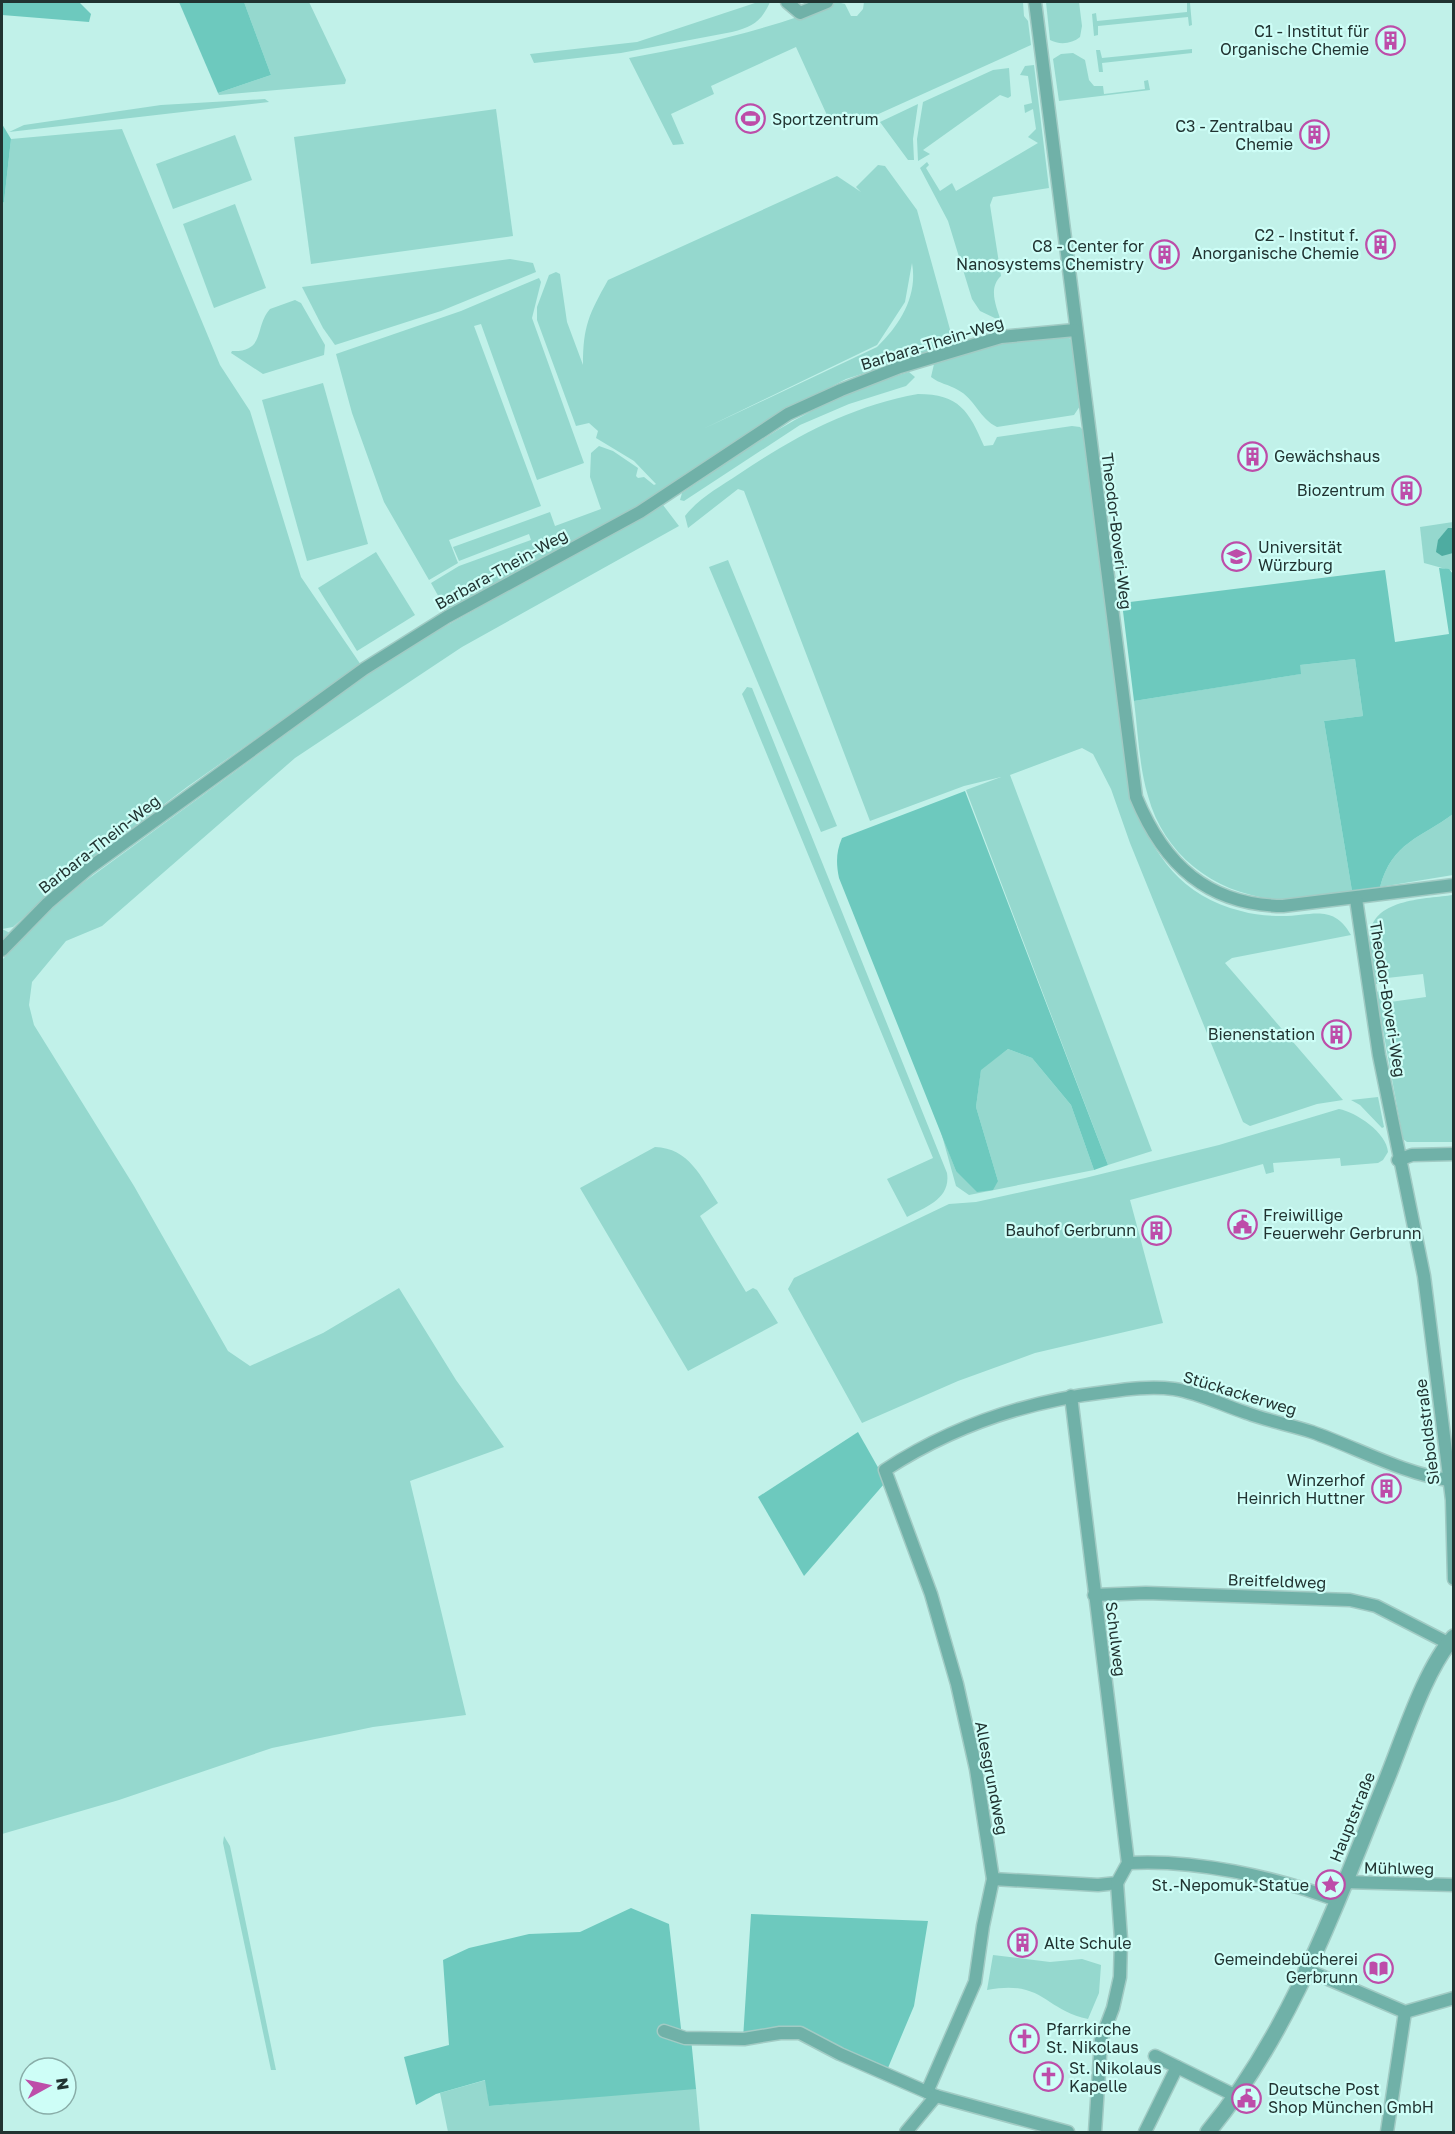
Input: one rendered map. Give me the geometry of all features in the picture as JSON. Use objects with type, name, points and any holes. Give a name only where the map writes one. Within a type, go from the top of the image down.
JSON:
[{"type":"street","points":[[787,2],[800,14],[827,2]]},
{"type":"street","name":"Theodor-Boveri-Weg","points":[[1035,2],[1136,797],[1143,815],[1170,858],[1195,880],[1233,900],[1283,906],[1454,885]]},
{"type":"street","name":"Barbara-Thein-Weg","points":[[2,950],[48,903],[88,869],[364,669],[447,617],[640,512],[788,414],[841,390],[900,368],[1001,337],[1075,330]]},
{"type":"street","name":"Theodor-Boveri-Weg","points":[[1356,898],[1368,990],[1388,1105]]},
{"type":"street","name":"Sieboldstraße","points":[[1388,1105],[1424,1276],[1452,1500],[1454,1579]]},
{"type":"street","points":[[1398,1160],[1412,1155],[1454,1154]]},
{"type":"street","name":"Stückackerweg","points":[[885,1470],[905,1457],[964,1429],[1015,1409],[1071,1396],[1158,1388],[1195,1394],[1245,1413],[1311,1432],[1425,1475],[1449,1480]]},
{"type":"street","name":"Schulweg","points":[[1071,1396],[1128,1863]]},
{"type":"street","name":"Allesgrundweg","points":[[885,1470],[931,1594],[957,1684],[976,1769],[993,1880],[983,1926],[975,1982],[932,2094],[906,2133]]},
{"type":"street","name":"Breitfeldweg","points":[[1094,1595],[1146,1593],[1350,1600],[1376,1606],[1451,1640]]},
{"type":"street","name":"Hauptstraße","points":[[1208,2133],[1266,2050],[1345,1882],[1429,1678],[1451,1640]]},
{"type":"street","points":[[1095,2133],[1101,2040],[1113,2008],[1120,1977],[1121,1939],[1117,1883],[1128,1863],[1150,1862],[1221,1870],[1287,1883],[1337,1900]]},
{"type":"street","points":[[993,1880],[1098,1885],[1117,1883]]},
{"type":"street","name":"Mühlweg","points":[[1345,1882],[1454,1885]]},
{"type":"street","points":[[1305,1969],[1405,2012],[1454,1998]]},
{"type":"street","points":[[1387,2133],[1405,2012]]},
{"type":"street","points":[[664,2031],[685,2037],[744,2039],[780,2033],[800,2033],[840,2054],[932,2094],[1068,2133]]},
{"type":"street","points":[[1155,2056],[1236,2096]]},
{"type":"street","points":[[1145,2133],[1177,2067]]},
{"type":"shaded area","points":[[2,2],[79,2],[91,14],[89,22],[2,15]]},
{"type":"shaded area","points":[[179,2],[244,2],[271,75],[218,93]]},
{"type":"shaded area","points":[[244,2],[309,2],[346,80],[345,84],[219,95],[218,93],[271,75]]},
{"type":"shaded area","points":[[758,2],[770,2],[760,19],[746,28],[732,32],[621,53],[534,63],[530,54],[637,42]]},
{"type":"shaded area","points":[[837,2],[845,4],[851,16],[857,16],[863,9],[864,2],[1023,2],[1031,45],[863,121],[857,113],[831,124],[796,47],[711,86],[714,94],[671,114],[684,144],[673,145],[629,58],[734,36],[786,21]]},
{"type":"shaded area","points":[[1046,2],[1079,2],[1082,26],[1080,37],[1065,43],[1050,40]]},
{"type":"shaded area","points":[[1187,3],[1190,3],[1192,25],[1189,26],[1188,17],[1098,26],[1098,35],[1094,36],[1092,14],[1096,13],[1097,21],[1187,12]]},
{"type":"shaded area","points":[[1192,49],[1192,53],[1102,63],[1103,72],[1099,72],[1096,50],[1100,50],[1102,58]]},
{"type":"shaded area","points":[[1073,53],[1085,60],[1089,80],[1094,86],[1103,86],[1104,94],[1145,89],[1144,81],[1148,80],[1150,90],[1059,101],[1053,59],[1061,54]]},
{"type":"shaded area","points":[[1034,65],[1049,188],[993,197],[990,205],[1001,276],[995,286],[994,297],[1001,321],[980,311],[972,299],[948,221],[920,168],[927,162],[929,165],[926,168],[940,191],[952,183],[956,191],[1038,143],[1028,137],[1036,129],[1033,109],[1025,113],[1024,105],[1032,103],[1028,76],[1020,75],[1025,66]]},
{"type":"shaded area","points":[[1009,68],[1011,96],[1008,98],[1000,95],[923,150],[930,154],[918,161],[917,139],[923,102],[993,70]]},
{"type":"shaded area","points":[[265,99],[269,102],[9,132],[24,125],[161,105]]},
{"type":"shaded area","points":[[918,104],[913,139],[914,160],[908,160],[880,122]]},
{"type":"shaded area","points":[[496,109],[513,236],[311,264],[294,137]]},
{"type":"shaded area","points":[[2,124],[11,139],[2,204]]},
{"type":"shaded area","points":[[122,129],[220,365],[250,411],[301,577],[361,665],[187,787],[81,867],[13,927],[2,929],[2,204],[11,139]]},
{"type":"shaded area","points":[[235,135],[252,180],[173,209],[156,164]]},
{"type":"shaded area","points":[[878,165],[885,166],[917,210],[951,333],[950,346],[846,379],[781,413],[645,502],[446,610],[431,583],[459,566],[531,540],[529,534],[459,561],[453,547],[550,512],[555,526],[601,509],[590,477],[591,453],[599,446],[613,451],[638,468],[636,476],[638,478],[644,477],[654,485],[656,484],[634,461],[596,438],[598,431],[589,423],[576,426],[537,320],[537,307],[549,275],[556,272],[560,274],[567,322],[583,365],[584,340],[588,321],[608,280],[837,176],[861,192],[856,187]],"holes":[[[912,263],[910,298],[905,309],[893,329],[877,347],[703,429],[877,345],[905,302]]]},
{"type":"shaded area","points":[[235,204],[266,288],[214,308],[183,224]]},
{"type":"shaded area","points":[[510,259],[533,263],[536,272],[441,311],[335,345],[323,328],[302,287]]},
{"type":"shaded area","points":[[539,278],[541,282],[532,318],[584,463],[537,480],[481,324],[474,326],[541,506],[449,540],[458,563],[429,580],[384,502],[352,413],[336,354],[461,311]]},
{"type":"shaded area","points":[[295,300],[301,303],[325,345],[324,355],[263,374],[231,353],[243,350],[255,343],[270,309]]},
{"type":"shaded area","points":[[1068,336],[1071,340],[1080,406],[1074,415],[997,427],[986,419],[964,394],[931,377],[934,364],[1001,344]]},
{"type":"shaded area","points":[[909,372],[915,377],[906,386],[849,404],[800,425],[684,501],[680,500],[682,493],[790,423],[845,395]]},
{"type":"shaded area","points":[[323,383],[368,544],[307,561],[262,400]]},
{"type":"shaded area","points":[[918,394],[944,397],[961,407],[973,423],[984,446],[993,445],[997,437],[1072,426],[1080,427],[1084,431],[1132,802],[1150,840],[1161,856],[1186,884],[1202,895],[1241,911],[1282,916],[1321,913],[1337,919],[1344,925],[1351,935],[1232,958],[1225,963],[1343,1100],[1317,1104],[1250,1126],[1243,1122],[1130,843],[1111,789],[1093,754],[1082,748],[1010,775],[1152,1151],[1108,1165],[966,790],[1001,777],[964,786],[870,821],[744,491],[738,489],[688,528],[685,516],[697,503],[760,460],[846,415],[893,399]]},
{"type":"shaded area","points":[[663,505],[679,526],[462,647],[295,758],[102,926],[66,941],[32,982],[29,1005],[34,1025],[134,1186],[228,1351],[250,1366],[323,1333],[399,1288],[456,1380],[504,1447],[410,1481],[466,1715],[373,1727],[272,1748],[119,1800],[2,1834],[2,960],[41,918],[84,882],[370,673],[437,631]]},
{"type":"shaded area","points":[[1453,522],[1453,571],[1424,563],[1420,527]]},
{"type":"shaded area","points":[[1448,528],[1453,528],[1453,553],[1442,556],[1436,552],[1438,540]]},
{"type":"shaded area","points":[[376,552],[415,615],[357,651],[318,588]]},
{"type":"shaded area","points":[[728,560],[837,826],[821,832],[709,567]]},
{"type":"shaded area","points":[[1439,568],[1449,569],[1453,574],[1453,814],[1400,850],[1385,872],[1380,887],[1352,891],[1324,721],[1363,716],[1355,659],[1300,665],[1301,674],[1134,701],[1122,603],[1385,570],[1395,642],[1449,634]]},
{"type":"shaded area","points":[[1355,659],[1363,716],[1324,721],[1352,891],[1303,898],[1274,899],[1231,889],[1194,867],[1166,836],[1148,796],[1139,749],[1134,701],[1300,674],[1300,665]]},
{"type":"shaded area","points":[[747,687],[752,688],[947,1173],[947,1182],[941,1196],[929,1206],[907,1217],[887,1179],[933,1158],[742,694]]},
{"type":"shaded area","points":[[965,791],[1108,1165],[1094,1170],[1071,1105],[1032,1058],[1008,1049],[981,1070],[976,1107],[998,1181],[993,1190],[977,1192],[956,1171],[839,878],[837,862],[842,838]]},
{"type":"shaded area","points":[[1453,814],[1453,875],[1380,887],[1385,872],[1400,850]]},
{"type":"shaded area","points":[[1453,895],[1453,1142],[1407,1142],[1403,1139],[1376,992],[1381,991],[1383,1003],[1426,997],[1423,974],[1387,978],[1387,983],[1376,984],[1370,952],[1370,933],[1374,921],[1381,913],[1392,907],[1404,902]]},
{"type":"shaded area","points":[[2,929],[10,933],[2,943]]},
{"type":"shaded area","points":[[1008,1049],[1032,1058],[1071,1105],[1094,1170],[969,1195],[956,1186],[941,1132],[956,1171],[998,1181],[976,1107],[981,1069]]},
{"type":"shaded area","points":[[1378,1097],[1384,1127],[1382,1128],[1360,1105],[1351,1100]]},
{"type":"shaded area","points":[[1339,1109],[1354,1114],[1377,1131],[1388,1152],[1383,1160],[1378,1163],[1341,1166],[1340,1158],[1273,1163],[1274,1172],[1266,1174],[1263,1164],[1130,1200],[1163,1323],[1035,1353],[958,1381],[862,1423],[788,1289],[794,1278],[949,1204],[976,1202],[1085,1178],[1219,1145]]},
{"type":"shaded area","points":[[655,1147],[677,1153],[700,1174],[718,1203],[700,1216],[746,1292],[753,1288],[757,1290],[778,1323],[688,1371],[580,1188]]},
{"type":"shaded area","points":[[858,1432],[884,1478],[884,1484],[804,1576],[758,1497]]},
{"type":"shaded area","points":[[224,1836],[230,1846],[276,2070],[271,2070],[223,1843]]},
{"type":"shaded area","points":[[631,1908],[669,1924],[682,2037],[691,2038],[696,2089],[489,2106],[485,2080],[436,2094],[416,2105],[404,2057],[449,2045],[443,1960],[469,1948],[529,1934],[580,1932]]},
{"type":"shaded area","points":[[751,1914],[928,1921],[914,2006],[885,2075],[800,2033],[743,2039]]},
{"type":"shaded area","points":[[993,1955],[1050,1962],[1082,1959],[1101,1965],[1099,1993],[1088,2019],[1073,2015],[1032,1992],[1006,1988],[987,1990]]},
{"type":"shaded area","points":[[486,2080],[489,2106],[696,2088],[700,2132],[448,2132],[440,2093]]},
{"type":"place","name":"C1 - Institut für Organische Chemie","points":[[1390,40]]},
{"type":"place","name":"Sportzentrum","points":[[751,119]]},
{"type":"place","name":"C3 - Zentralbau Chemie","points":[[1314,135]]},
{"type":"place","name":"C2 - Institut f. Anorganische Chemie","points":[[1380,244]]},
{"type":"place","name":"C8 - Center for Nanosystems Chemistry","points":[[1165,255]]},
{"type":"place","name":"Gewächshaus","points":[[1253,456]]},
{"type":"place","name":"Biozentrum","points":[[1406,490]]},
{"type":"place","name":"Universität Würzburg","points":[[1237,556]]},
{"type":"place","name":"Bienenstation","points":[[1336,1034]]},
{"type":"place","name":"Freiwillige Feuerwehr Gerbrunn","points":[[1242,1224]]},
{"type":"place","name":"Bauhof Gerbrunn","points":[[1157,1230]]},
{"type":"place","name":"Winzerhof Heinrich Huttner","points":[[1386,1489]]},
{"type":"place","name":"St.-Nepomuk-Statue","points":[[1330,1885]]},
{"type":"place","name":"Alte Schule","points":[[1023,1943]]},
{"type":"place","name":"Gemeindebücherei Gerbrunn","points":[[1379,1968]]},
{"type":"place","name":"Pfarrkirche St. Nikolaus","points":[[1025,2038]]},
{"type":"place","name":"St. Nikolaus Kapelle","points":[[1048,2077]]},
{"type":"place","name":"Deutsche Post Shop München GmbH","points":[[1247,2098]]}]
